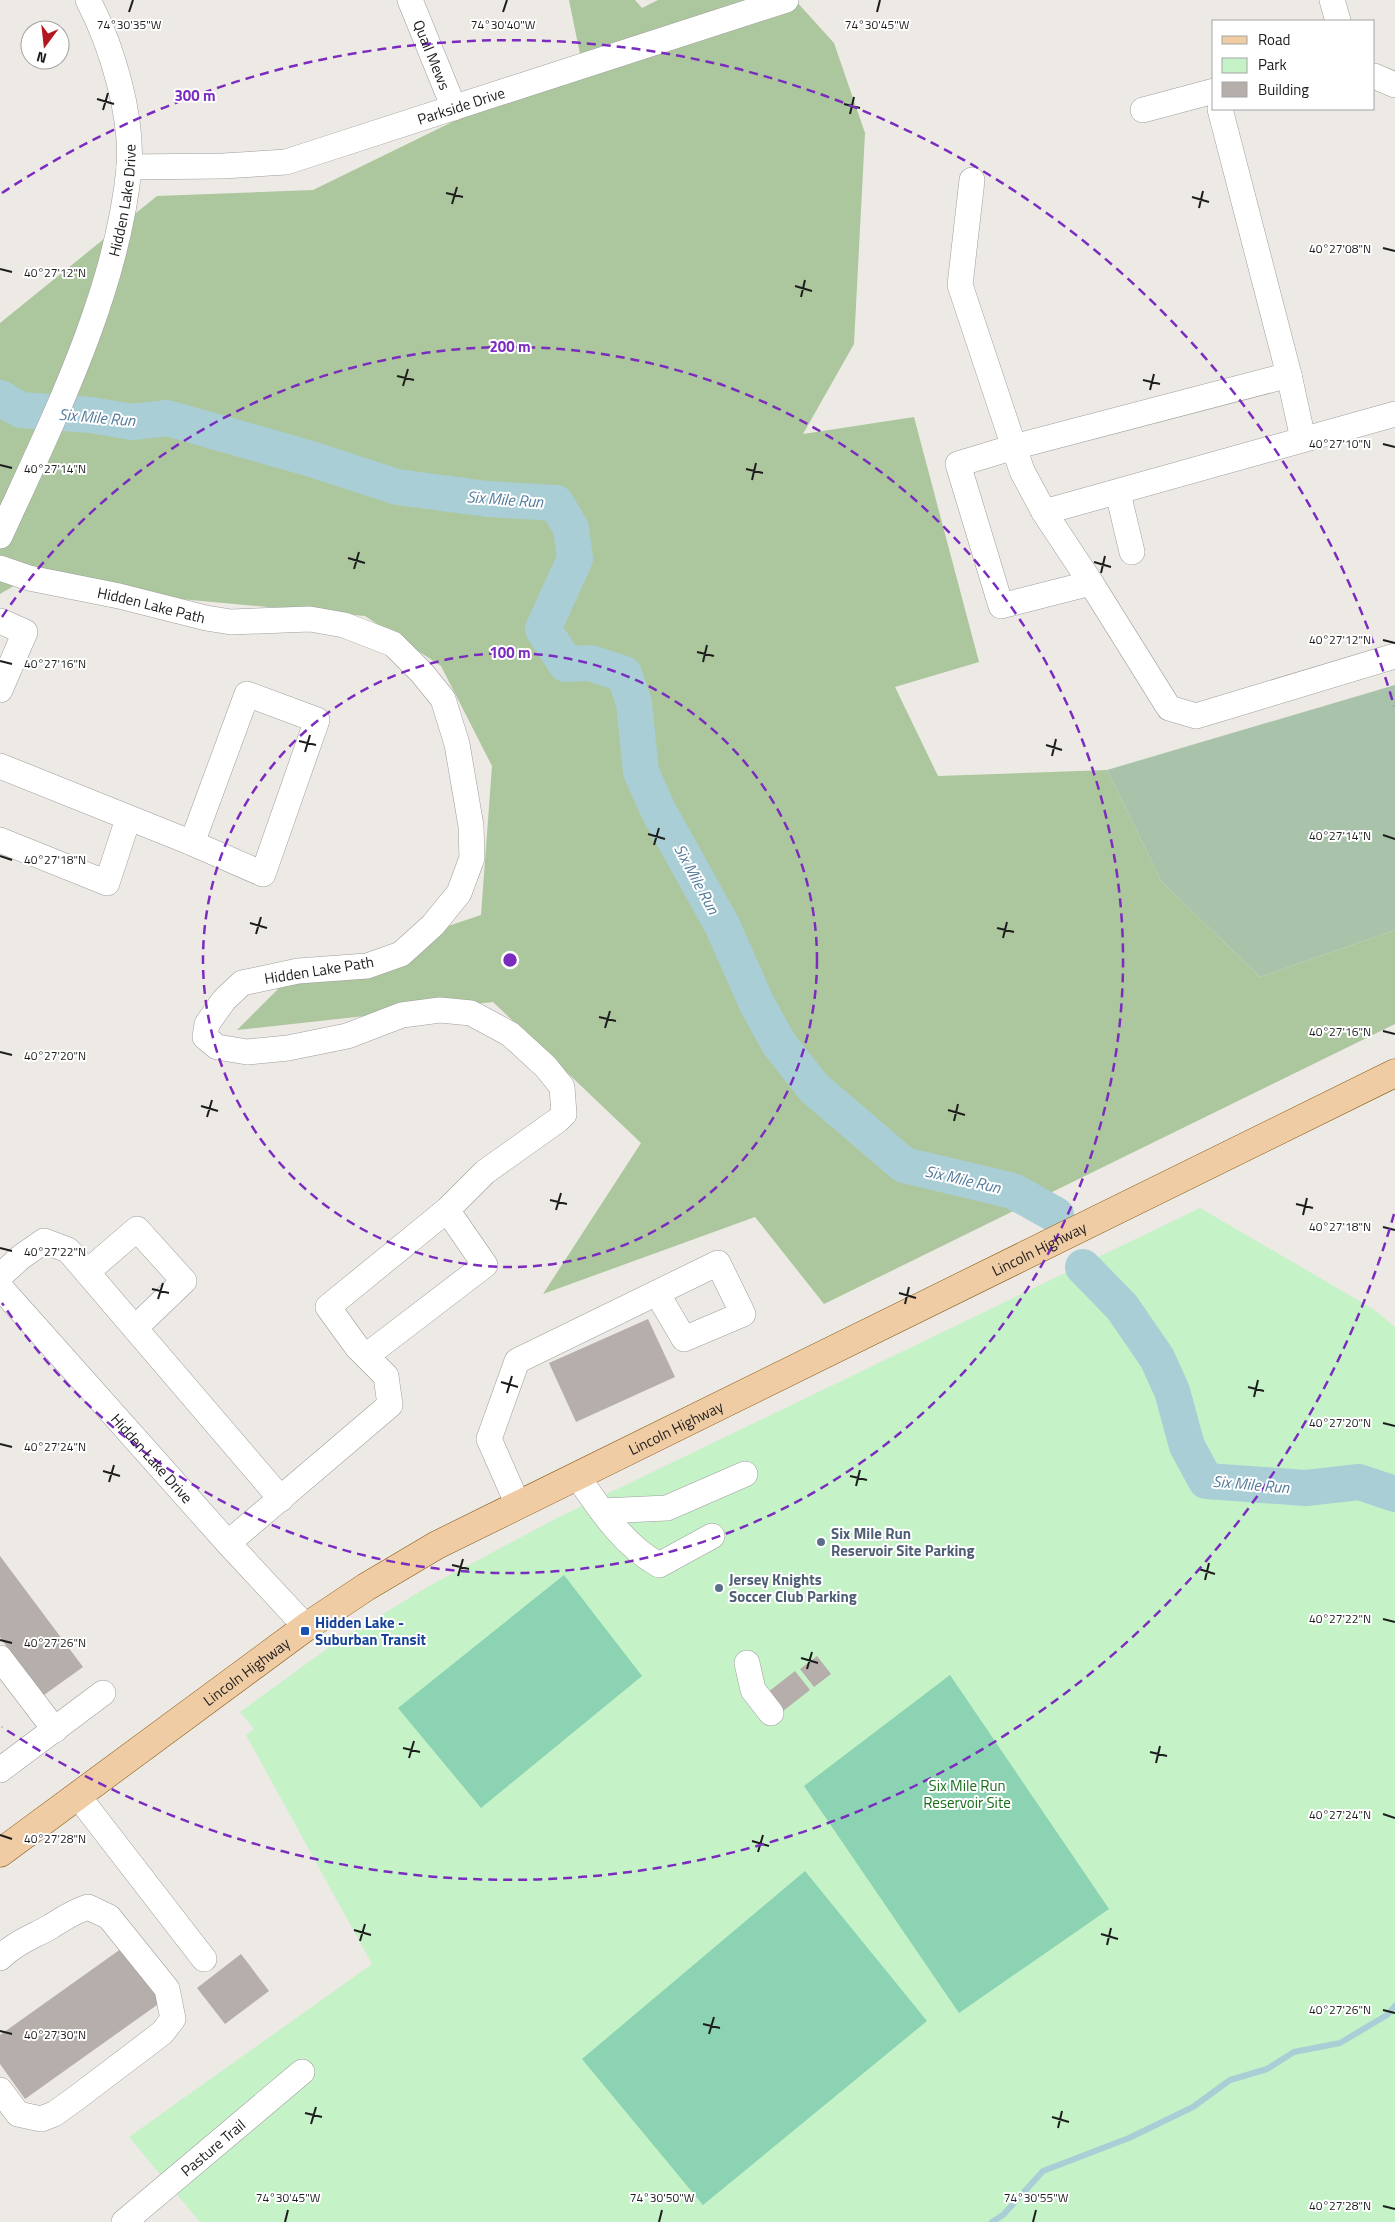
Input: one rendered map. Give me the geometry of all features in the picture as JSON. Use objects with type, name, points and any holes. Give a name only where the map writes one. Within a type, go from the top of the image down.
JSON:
[{"type":"main road","name":"Lincoln Highway","points":[[0,1853],[306,1627],[366,1587],[437,1545],[1395,1073]]},
{"type":"street","name":"Hidden Lake Drive","points":[[0,536],[71,373],[113,258],[129,167],[127,121],[113,58],[88,0]]},
{"type":"street","name":"Quail Mews","points":[[410,0],[454,108]]},
{"type":"street","name":"Parkside Drive","points":[[129,167],[223,166],[286,162],[786,0]]},
{"type":"street","points":[[1332,0],[1338,20]]},
{"type":"street","points":[[1375,76],[1395,85]]},
{"type":"street","points":[[1143,110],[1212,92]]},
{"type":"street","points":[[1220,110],[1289,374],[1303,439]]},
{"type":"street","points":[[972,180],[960,285],[1022,471],[1044,512],[1169,708],[1196,716],[1395,656]]},
{"type":"street","points":[[1091,583],[1001,606],[958,464],[1289,374]]},
{"type":"street","points":[[1044,512],[1118,493],[1303,439],[1394,420]]},
{"type":"street","points":[[1118,493],[1132,552]]},
{"type":"street","name":"Hidden Lake Path","points":[[0,568],[29,578],[119,596],[206,618],[231,622],[310,618],[344,625],[393,644],[422,673],[443,699],[456,744],[471,826],[472,858],[459,893],[433,924],[401,954],[367,966],[298,971],[242,983],[224,1000],[207,1024],[205,1037],[217,1048],[247,1052],[288,1048],[347,1036],[402,1015],[440,1010],[471,1013],[510,1034],[546,1067],[562,1088],[564,1114],[485,1172],[447,1210]]},
{"type":"street","points":[[0,622],[25,632],[0,690]]},
{"type":"street","points":[[0,766],[128,819],[192,843],[263,874],[317,720],[247,694],[192,843]]},
{"type":"street","points":[[0,840],[107,883],[128,819]]},
{"type":"street","points":[[228,1543],[390,1405],[386,1376],[366,1356],[328,1307],[447,1210],[485,1265],[366,1356]]},
{"type":"street","points":[[87,1272],[137,1229],[184,1282],[135,1328]]},
{"type":"street","points":[[0,1276],[21,1257],[44,1241],[68,1250],[281,1499]]},
{"type":"street","name":"Hidden Lake Drive","points":[[0,1287],[228,1543],[306,1627]]},
{"type":"street","points":[[518,1505],[489,1439],[518,1360],[657,1293]]},
{"type":"street","points":[[602,1511],[667,1508],[744,1474]]},
{"type":"street","points":[[577,1476],[613,1527],[644,1557],[659,1565],[712,1536]]},
{"type":"street","points":[[0,1658],[55,1730]]},
{"type":"street","points":[[747,1663],[753,1690],[771,1713]]},
{"type":"street","points":[[3,1761],[55,1730],[103,1693]]},
{"type":"street","points":[[78,1796],[204,1959]]},
{"type":"street","points":[[0,2090],[18,2114],[41,2119],[54,2114],[162,2033],[173,2019],[167,1989],[109,1917],[88,1907],[75,1911],[4,1944]]},
{"type":"street","name":"Pasture Trail","points":[[124,2222],[302,2072]]},
{"type":"green space","points":[[569,0],[635,0],[642,8],[658,0],[795,0],[834,43],[865,133],[854,344],[803,434],[914,417],[979,662],[895,687],[938,776],[1107,770],[1161,881],[1260,977],[1395,930],[1395,1024],[824,1304],[755,1217],[543,1294],[641,1143],[493,1002],[237,1030],[287,980],[481,915],[492,766],[441,666],[365,616],[17,584],[0,594],[0,323],[157,196],[313,190],[581,59]]},
{"type":"green space","points":[[1395,685],[1395,930],[1260,977],[1161,881],[1107,770]]},
{"type":"green space","name":"Six Mile Run Reservoir Site","points":[[1200,1208],[1373,1309],[1395,1327],[1395,2222],[200,2222],[129,2137],[372,1964],[246,1735],[254,1729],[240,1712],[338,1641],[431,1585],[559,1517]]},
{"type":"green space","points":[[564,1575],[642,1676],[481,1808],[398,1708]]},
{"type":"green space","points":[[950,1675],[1109,1909],[959,2013],[804,1786]]},
{"type":"green space","points":[[805,1871],[927,2021],[703,2205],[582,2059]]},
{"type":"building","points":[[648,1319],[675,1377],[576,1422],[549,1363]]},
{"type":"building","points":[[0,1556],[83,1667],[44,1695],[29,1675],[27,1676],[0,1637]]},
{"type":"building","points":[[817,1656],[831,1674],[814,1687],[800,1669]]},
{"type":"building","points":[[795,1671],[810,1690],[778,1715],[763,1696]]},
{"type":"building","points":[[125,1946],[164,2000],[25,2099],[0,2064],[0,2035]]},
{"type":"building","points":[[241,1954],[269,1991],[225,2024],[197,1988]]},
{"type":"waterway","name":"Six Mile Run","points":[[0,398],[21,410],[91,415],[132,422],[167,418],[308,458],[397,487],[488,499],[556,503],[571,528],[575,559],[543,629],[566,664],[590,663],[624,674],[634,703],[641,772],[658,810],[722,925],[757,1004],[779,1044],[814,1088],[904,1165],[1013,1191],[1056,1215]]},
{"type":"waterway","name":"Six Mile Run","points":[[1083,1267],[1122,1307],[1157,1358],[1172,1391],[1187,1446],[1206,1481],[1306,1488],[1359,1482],[1395,1494]]},
{"type":"waterway","points":[[992,2222],[1003,2215],[1043,2171],[1129,2138],[1193,2107],[1230,2080],[1267,2069],[1294,2052],[1340,2043],[1387,2015],[1395,2006]]},
{"type":"place","name":"Six Mile Run Reservoir Site Parking","points":[[821,1542]]},
{"type":"place","name":"Jersey Knights Soccer Club Parking","points":[[719,1588]]},
{"type":"place","name":"Hidden Lake - Suburban Transit","points":[[305,1631]]}]
